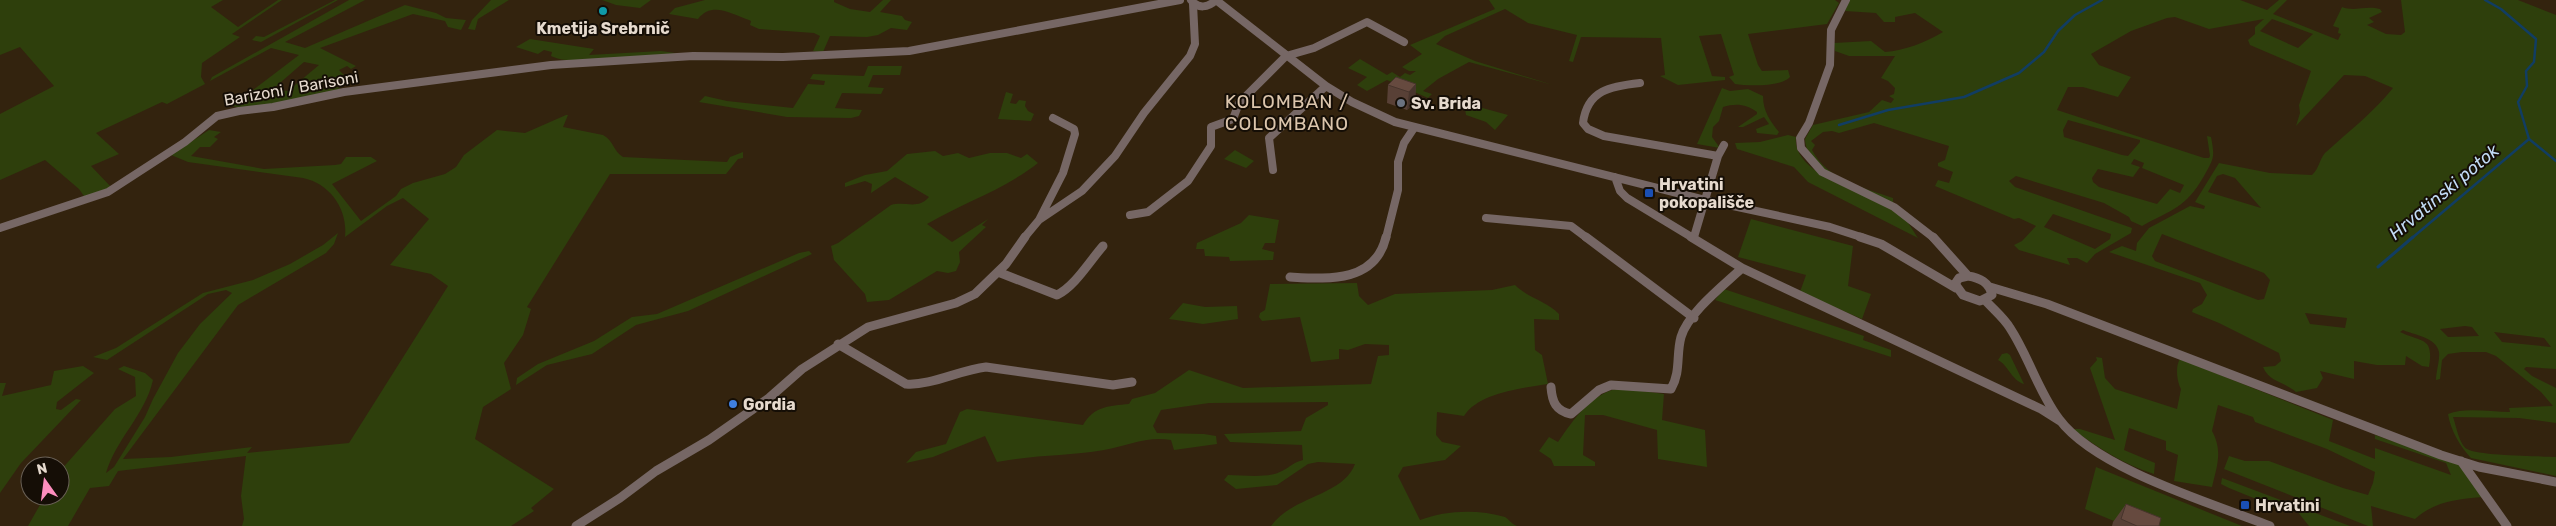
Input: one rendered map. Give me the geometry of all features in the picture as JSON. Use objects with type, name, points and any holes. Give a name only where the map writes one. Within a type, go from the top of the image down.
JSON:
[{"type":"street","points":[[1165,2],[1180,0]]},
{"type":"street","points":[[1195,20],[1207,6],[1216,0],[1230,13],[1326,86],[1375,113],[1414,128],[1705,200],[1810,222],[1859,236],[1881,244],[1937,276],[1968,298],[1989,294],[2011,293],[2056,307],[2387,435],[2461,461],[2556,482]]},
{"type":"street","points":[[1846,0],[1831,30],[1830,65],[1815,108],[1800,138],[1801,148],[1822,172],[1834,180],[1887,203],[1902,212],[1931,235],[1964,277]]},
{"type":"street","points":[[1165,2],[1192,3],[1230,13]]},
{"type":"street","name":"Barizoni / Barisoni","points":[[0,228],[108,192],[185,142],[217,116],[239,111],[273,107],[344,92],[552,65],[693,56],[783,57],[909,51],[1165,2]]},
{"type":"street","points":[[1039,220],[1082,191],[1115,156],[1144,113],[1190,56],[1195,44],[1195,20],[1192,3]]},
{"type":"street","points":[[1130,215],[1148,212],[1188,181],[1211,146],[1211,127],[1233,119],[1239,104],[1286,56],[1314,48],[1367,22],[1404,42]]},
{"type":"street","points":[[1640,82],[1613,85],[1592,98],[1583,112],[1583,123],[1588,129],[1604,136],[1718,156]]},
{"type":"street","points":[[1273,170],[1269,138],[1326,86]]},
{"type":"street","points":[[576,526],[620,498],[656,471],[709,440],[769,398],[802,369],[838,344],[868,327],[888,320],[956,304],[975,294],[998,272],[1039,220],[1063,173],[1075,134],[1074,129],[1053,118]]},
{"type":"street","points":[[1290,277],[1341,278],[1356,275],[1379,257],[1398,190],[1398,162],[1404,143],[1414,128]]},
{"type":"street","points":[[1694,237],[1718,156],[1724,146]]},
{"type":"street","points":[[1615,177],[1620,191],[1627,198],[1694,237],[1742,268],[2041,409],[2060,421]]},
{"type":"street","points":[[1486,218],[1571,226],[1694,318]]},
{"type":"street","points":[[998,272],[1057,295],[1069,289],[1084,267],[1103,246]]},
{"type":"street","points":[[1551,387],[1552,402],[1556,409],[1571,414],[1577,412],[1605,387],[1671,389],[1676,382],[1684,330],[1742,268]]},
{"type":"street","points":[[1937,276],[1980,279],[2010,328],[2045,400],[2060,421],[2081,443],[2113,463],[2270,526]]},
{"type":"street","points":[[1956,288],[1955,284],[1964,277]]},
{"type":"street","points":[[838,344],[906,384],[916,385],[967,369],[986,367],[1113,385],[1132,382]]},
{"type":"street","points":[[2461,461],[2507,526]]},
{"type":"green space","points":[[0,0],[223,0],[211,7],[238,27],[278,0],[282,0],[232,34],[240,37],[202,63],[201,77],[205,84],[167,104],[162,102],[96,133],[119,154],[91,166],[112,188],[86,199],[79,189],[45,160],[0,180],[0,114],[54,86],[20,47],[0,55]]},
{"type":"green space","points":[[338,0],[261,42],[252,40],[256,36],[264,37]]},
{"type":"green space","points":[[349,0],[365,0],[285,42],[305,48],[405,5],[436,13],[446,18],[466,20],[461,30],[448,27],[445,21],[413,14],[320,48],[356,66],[351,69],[347,66],[339,70],[344,75],[313,89],[317,91],[328,87],[338,87],[345,92],[315,99],[241,108],[232,106],[299,55],[271,48],[210,81],[212,77]],"holes":[[[304,62],[319,65],[288,91],[273,89]]]},
{"type":"green space","points":[[491,0],[509,0],[478,19],[475,30],[468,29],[472,20]]},
{"type":"green space","points":[[602,0],[651,0],[640,8],[616,5]]},
{"type":"green space","points":[[705,0],[834,0],[834,2],[850,9],[870,12],[883,0],[891,0],[880,12],[902,16],[905,20],[912,22],[907,30],[891,28],[878,35],[867,37],[830,36],[823,52],[813,51],[820,36],[814,33],[759,29],[750,25],[751,21],[722,10],[709,11],[698,19],[669,14],[675,8]]},
{"type":"green space","points":[[1489,0],[1835,0],[1839,3],[1827,24],[1748,34],[1758,65],[1762,71],[1788,70],[1790,77],[1779,83],[1735,84],[1729,77],[1734,75],[1721,34],[1699,36],[1712,76],[1725,77],[1725,80],[1678,85],[1660,76],[1665,75],[1661,38],[1581,37],[1573,62],[1569,61],[1577,35],[1528,23],[1505,9],[1445,36],[1436,44],[1475,61],[1553,85],[1469,62],[1438,79],[1423,91],[1432,94],[1428,98],[1387,80],[1367,91],[1357,85],[1367,77],[1348,68],[1360,59],[1387,75],[1392,72],[1400,77],[1405,73],[1410,75],[1416,71],[1409,71],[1402,67],[1422,54],[1410,45],[1495,9]]},
{"type":"green space","points":[[1849,0],[2240,0],[2267,10],[2279,0],[2287,0],[2273,14],[2338,40],[2341,34],[2338,33],[2339,28],[2333,26],[2342,7],[2351,9],[2380,9],[2382,12],[2369,18],[2374,22],[2367,25],[2386,34],[2401,35],[2405,32],[2401,0],[2518,0],[2556,15],[2556,369],[2526,367],[2524,369],[2532,376],[2556,388],[2556,423],[2519,418],[2453,417],[2460,439],[2467,449],[2484,453],[2556,457],[2556,476],[2471,458],[2456,438],[2448,414],[2470,410],[2510,412],[2509,408],[2553,406],[2541,392],[2496,356],[2486,352],[2448,354],[2442,360],[2440,379],[2436,380],[2439,355],[2437,347],[2424,337],[2403,330],[2400,332],[2428,345],[2430,350],[2429,367],[2422,366],[2406,356],[2405,365],[2377,365],[2354,361],[2354,379],[2320,371],[2323,378],[2317,388],[2296,392],[2269,376],[2263,367],[2275,366],[2281,361],[2279,353],[2219,323],[2192,312],[2193,309],[2202,304],[2207,295],[2200,283],[2109,252],[2122,246],[2136,251],[2137,243],[2149,228],[2190,206],[2204,209],[2205,206],[2195,202],[2219,163],[2270,173],[2312,175],[2325,153],[2369,114],[2393,88],[2365,76],[2344,75],[2296,126],[2300,113],[2299,105],[2311,71],[2250,45],[2248,40],[2255,34],[2255,27],[2264,19],[2209,29],[2175,17],[2131,31],[2091,54],[2099,65],[2131,77],[2118,97],[2083,87],[2068,87],[2057,110],[2204,158],[2209,158],[2210,156],[2207,136],[2211,137],[2213,158],[2197,187],[2184,202],[2142,226],[2104,203],[2016,176],[2009,181],[2015,187],[2132,228],[2131,233],[2095,254],[2087,263],[2077,258],[2067,258],[2070,265],[2019,250],[2014,245],[2022,241],[2036,226],[2019,218],[2014,219],[1935,186],[1938,180],[1949,183],[1953,172],[1938,166],[1938,163],[1945,160],[1949,146],[1874,123],[1839,133],[1832,131],[1823,132],[1811,141],[1815,145],[1812,150],[1827,169],[1848,182],[1893,198],[1893,203],[1840,180],[1816,162],[1808,151],[1805,139],[1813,125],[1869,112],[1882,100],[1891,103],[1894,99],[1889,96],[1894,94],[1895,88],[1888,81],[1881,78],[1895,56],[1849,56],[1835,51],[1834,43],[1871,41],[1885,52],[1915,45],[1943,32],[1915,13],[1895,17],[1895,22],[1884,22],[1876,13],[1845,11]],"holes":[[[2272,19],[2313,34],[2298,48],[2260,31]],[[2068,120],[2140,140],[2140,142],[2128,156],[2064,137],[2063,130]],[[2134,159],[2144,163],[2142,168],[2184,185],[2180,193],[2170,189],[2157,204],[2099,187],[2093,182],[2092,178],[2098,169],[2133,177],[2140,167],[2131,164]],[[2223,174],[2235,178],[2261,208],[2208,192],[2217,176]],[[2053,214],[2111,234],[2110,239],[2095,249],[2044,227]],[[2162,234],[2264,273],[2270,280],[2264,299],[2258,300],[2155,261],[2152,256]],[[2305,313],[2347,318],[2345,328],[2310,324]],[[2472,327],[2479,336],[2448,337],[2440,329]],[[2494,332],[2544,338],[2551,347],[2502,342]]]},
{"type":"green space","points":[[530,39],[594,49],[589,55],[661,51],[682,54],[577,61],[551,56],[552,52],[544,50],[538,54],[516,47]]},
{"type":"green space","points":[[868,66],[902,66],[900,75],[873,75],[868,87],[884,88],[881,94],[842,93],[835,108],[862,110],[859,116],[851,118],[787,117],[699,102],[705,96],[727,101],[793,108],[808,84],[824,85],[825,81],[810,79],[813,74],[864,76]]},
{"type":"green space","points":[[1722,88],[1730,91],[1748,89],[1763,96],[1764,106],[1768,115],[1779,132],[1777,135],[1757,133],[1756,129],[1769,124],[1764,117],[1743,127],[1738,127],[1757,114],[1757,112],[1749,107],[1732,105],[1723,107],[1719,121],[1713,127],[1712,137],[1720,148],[1697,144]]},
{"type":"green space","points":[[1006,92],[1013,94],[1010,103],[1016,104],[1019,100],[1026,101],[1025,106],[1028,111],[1034,114],[1031,121],[998,119]]},
{"type":"green space","points":[[1468,104],[1508,115],[1495,130],[1486,122],[1466,115],[1465,109]]},
{"type":"green space","points":[[568,115],[563,127],[603,135],[623,157],[727,162],[730,157],[743,152],[743,158],[738,159],[726,174],[610,174],[527,307],[531,309],[523,335],[504,363],[511,389],[483,407],[475,439],[554,489],[531,508],[534,511],[511,526],[242,526],[244,519],[241,496],[246,456],[118,471],[109,486],[90,488],[68,526],[28,526],[39,506],[70,506],[70,460],[115,409],[136,396],[135,377],[118,369],[124,366],[145,373],[153,380],[144,405],[116,449],[106,473],[114,467],[145,417],[178,353],[200,324],[232,293],[226,290],[208,294],[107,360],[93,357],[116,348],[203,293],[253,280],[290,264],[323,245],[338,233],[334,244],[326,253],[238,305],[123,459],[171,457],[252,447],[247,453],[349,443],[448,286],[431,274],[390,265],[429,219],[403,198],[387,206],[345,237],[344,217],[336,200],[322,186],[313,181],[188,162],[171,155],[209,130],[221,132],[214,137],[218,139],[210,147],[200,147],[191,156],[264,169],[335,165],[341,164],[346,157],[371,157],[377,161],[332,184],[361,221],[396,196],[401,189],[413,183],[445,174],[456,167],[464,155],[497,130],[525,133]]},
{"type":"green space","points":[[1788,135],[1796,137],[1798,151],[1807,164],[1838,184],[1891,208],[1904,218],[1918,238],[1808,182],[1794,167],[1737,149],[1735,143],[1760,142]]},
{"type":"green space","points":[[1235,150],[1254,161],[1246,168],[1224,159]]},
{"type":"green space","points":[[935,151],[943,156],[958,153],[969,158],[990,153],[1007,153],[1021,158],[1027,154],[1038,163],[997,189],[927,224],[952,242],[988,219],[982,225],[986,227],[959,252],[960,262],[956,271],[948,273],[937,271],[889,300],[867,302],[865,294],[834,260],[831,246],[891,205],[921,203],[929,197],[895,177],[871,193],[872,184],[865,181],[845,187],[845,183],[865,175],[887,171],[907,154]]},
{"type":"green space","points":[[1249,215],[1279,220],[1275,243],[1265,243],[1262,249],[1274,252],[1273,260],[1230,261],[1229,257],[1205,256],[1204,249],[1196,249],[1197,243],[1241,223]]},
{"type":"green space","points":[[1751,219],[1853,246],[1848,286],[1871,294],[1862,319],[1800,292],[1806,275],[1738,257]]},
{"type":"green space","points":[[809,251],[812,254],[688,311],[636,325],[592,354],[547,365],[516,385],[517,378],[538,364],[594,341],[632,317],[657,314],[799,253]]},
{"type":"green space","points":[[1357,283],[1359,296],[1368,305],[1395,294],[1492,290],[1515,285],[1559,314],[1559,320],[1534,319],[1535,350],[1542,355],[1548,384],[1514,390],[1490,397],[1471,408],[1464,416],[1437,412],[1436,435],[1442,442],[1461,446],[1445,460],[1403,467],[1398,476],[1420,520],[1440,514],[1473,512],[1505,517],[1517,526],[1271,526],[1291,508],[1340,483],[1349,475],[1355,464],[1318,462],[1308,464],[1277,485],[1236,489],[1224,480],[1228,475],[1263,476],[1276,473],[1303,460],[1302,445],[1230,442],[1224,434],[1301,431],[1306,418],[1328,405],[1328,402],[1209,403],[1161,410],[1153,426],[1157,433],[1216,436],[1217,444],[1174,450],[1171,440],[1153,439],[1104,450],[997,462],[985,436],[933,457],[906,463],[916,452],[946,444],[960,412],[967,409],[1083,425],[1097,411],[1103,408],[1129,404],[1132,399],[1155,393],[1189,370],[1243,388],[1371,384],[1378,356],[1389,355],[1389,345],[1365,344],[1348,350],[1339,349],[1339,359],[1311,362],[1300,317],[1262,321],[1259,317],[1260,313],[1265,310],[1270,284]]},
{"type":"green space","points":[[1724,289],[1864,336],[1863,340],[1891,350],[1891,357],[1715,300]]},
{"type":"green space","points":[[1183,303],[1205,307],[1237,306],[1238,319],[1203,324],[1169,319]]},
{"type":"green space","points":[[2007,353],[2010,355],[2024,384],[2016,379],[1998,360],[2002,354]]},
{"type":"green space","points":[[2096,357],[2102,358],[2105,378],[2115,389],[2177,409],[2181,389],[2177,374],[2177,366],[2180,359],[2333,420],[2329,441],[2375,459],[2375,448],[2451,475],[2446,463],[2375,439],[2375,435],[2461,465],[2484,497],[2447,502],[2431,508],[2415,519],[2371,506],[2373,526],[2368,526],[2224,469],[2229,456],[2245,461],[2269,461],[2368,495],[2375,472],[2327,449],[2255,422],[2253,417],[2218,405],[2212,431],[2218,452],[2212,487],[2174,481],[2178,455],[2166,450],[2166,441],[2129,428],[2124,450],[2155,463],[2154,474],[2112,455],[2072,429],[2080,429],[2115,440],[2090,368],[2097,360]]},
{"type":"green space","points":[[83,366],[94,373],[57,402],[56,409],[61,410],[76,399],[81,400],[28,456],[20,456],[20,464],[0,493],[0,383],[6,383],[2,396],[51,385],[54,371]]},
{"type":"green space","points":[[1621,388],[1664,394],[1662,420],[1705,430],[1707,467],[1658,459],[1657,430],[1603,415],[1585,415],[1583,455],[1595,462],[1595,466],[1554,466],[1551,459],[1539,451],[1549,437],[1558,442],[1577,416],[1593,401],[1601,395]]},
{"type":"green space","points":[[2096,467],[2242,526],[2126,526],[2085,509]]},
{"type":"green space","points":[[2222,478],[2350,526],[2309,526],[2297,511],[2288,512],[2229,488],[2221,484]]},
{"type":"building","points":[[1396,77],[1416,84],[1409,92],[1388,85]]},
{"type":"building","points":[[2126,504],[2161,518],[2159,526],[2137,526],[2121,519]]},
{"type":"waterway","name":"Hrvatinski potok","points":[[1839,125],[1888,110],[1964,97],[2019,73],[2044,52],[2058,31],[2075,15],[2102,0]]},
{"type":"waterway","name":"Hrvatinski potok","points":[[2485,0],[2501,9],[2536,39],[2534,62],[2526,71],[2527,86],[2518,102],[2529,139]]},
{"type":"waterway","name":"Hrvatinski potok","points":[[2412,238],[2529,139]]},
{"type":"waterway","name":"Hrvatinski potok","points":[[2529,139],[2556,161]]},
{"type":"waterway","name":"Hrvatinski potok","points":[[2378,267],[2413,237]]},
{"type":"place","name":"Kmetija Srebrnič","points":[[603,11]]},
{"type":"place","name":"Sv. Brida","points":[[1401,103]]},
{"type":"place","name":"Hrvatini pokopališče","points":[[1649,193]]},
{"type":"place","name":"Gordia","points":[[733,404]]},
{"type":"place","name":"Hrvatini","points":[[2245,505]]},
{"type":"district","name":"KOLOMBAN / COLOMBANO","points":[[1287,112]]}]
